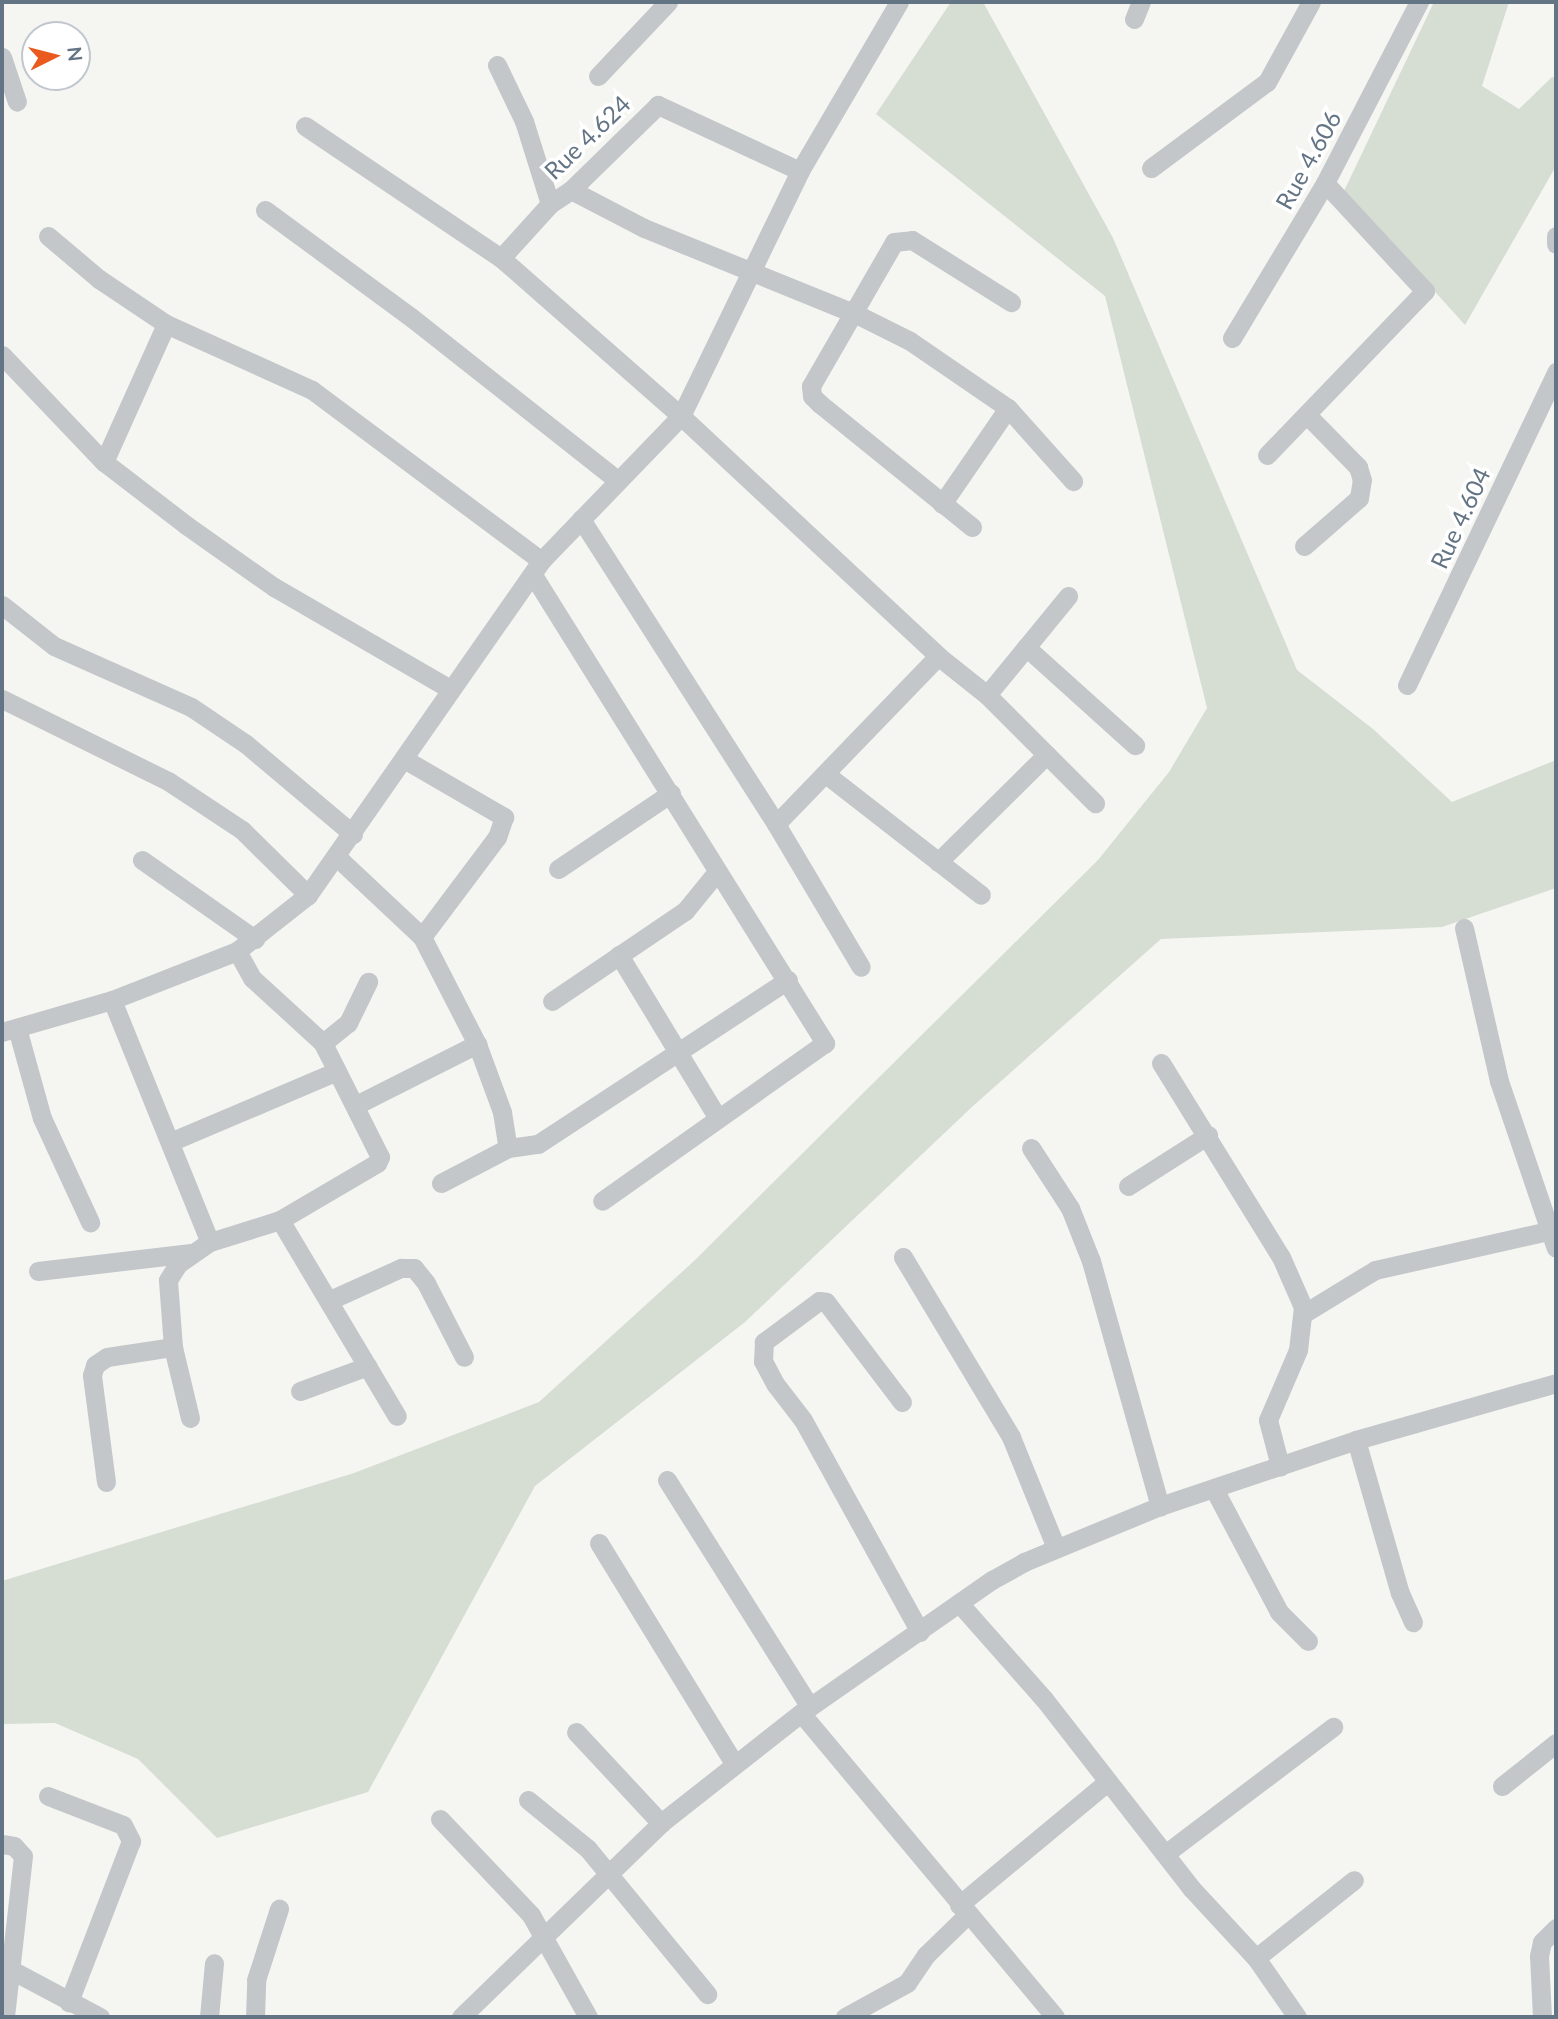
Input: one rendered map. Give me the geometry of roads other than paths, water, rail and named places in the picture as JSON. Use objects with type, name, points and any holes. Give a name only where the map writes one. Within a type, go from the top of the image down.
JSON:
[{"type":"street","points":[[598,76],[668,2]]},
{"type":"street","points":[[90,1222],[43,1118],[9,1030],[112,1000],[237,951],[308,895],[338,858],[450,689],[537,568],[617,480],[681,416],[752,275],[800,171],[899,2]]},
{"type":"street","points":[[1151,168],[1267,82],[1311,2]]},
{"type":"street","name":"Rue 4.606","points":[[1232,338],[1325,183],[1419,2]]},
{"type":"street","points":[[2,57],[17,102]]},
{"type":"street","points":[[497,65],[524,121],[550,204]]},
{"type":"street","name":"Rue 4.624","points":[[501,258],[550,204],[571,190],[658,105],[800,171]]},
{"type":"street","points":[[305,126],[501,258],[681,416],[938,656],[987,695],[1096,803]]},
{"type":"street","points":[[1267,455],[1425,291],[1325,183]]},
{"type":"street","points":[[571,190],[752,275],[856,314],[910,341],[1007,408],[1073,481]]},
{"type":"street","points":[[265,210],[412,318],[617,480]]},
{"type":"street","points":[[48,236],[99,279],[166,324],[312,390],[537,568],[716,873],[823,1037],[823,1048],[717,1117],[602,1201]]},
{"type":"street","points":[[1556,236],[1556,244]]},
{"type":"street","points":[[972,527],[812,396],[814,378],[856,314],[894,242],[912,240],[1011,302]]},
{"type":"street","points":[[104,461],[166,324]]},
{"type":"street","points":[[2,355],[104,461],[274,586],[450,689]]},
{"type":"street","name":"Rue 4.604","points":[[1407,685],[1556,372]]},
{"type":"street","points":[[942,504],[1007,408]]},
{"type":"street","points":[[1304,546],[1359,498],[1362,480],[1358,467],[1307,415]]},
{"type":"street","points":[[581,519],[776,824],[861,967]]},
{"type":"street","points":[[987,695],[1068,596]]},
{"type":"street","points":[[2,605],[54,646],[191,707],[246,744],[352,834]]},
{"type":"street","points":[[1026,647],[1135,745]]},
{"type":"street","points":[[776,824],[827,775],[938,656]]},
{"type":"street","points":[[2,699],[168,781],[242,830],[308,895]]},
{"type":"street","points":[[938,862],[1047,754]]},
{"type":"street","points":[[404,759],[504,817],[497,838],[422,937]]},
{"type":"street","points":[[827,775],[981,895]]},
{"type":"street","points":[[558,869],[671,793]]},
{"type":"street","points":[[338,858],[422,937],[477,1044],[502,1112],[508,1148]]},
{"type":"street","points":[[142,860],[255,939]]},
{"type":"street","points":[[552,1001],[685,911],[716,873]]},
{"type":"street","points":[[1303,1314],[1375,1270],[1554,1239],[1499,1080],[1464,928]]},
{"type":"street","points":[[190,1418],[173,1346],[168,1280],[191,1253],[209,1242],[280,1220],[377,1163],[379,1148],[323,1043],[252,978],[237,951]]},
{"type":"street","points":[[619,956],[717,1117]]},
{"type":"street","points":[[441,1183],[508,1148],[538,1144],[788,980]]},
{"type":"street","points":[[323,1043],[348,1023],[368,982]]},
{"type":"street","points":[[112,1000],[209,1242]]},
{"type":"street","points":[[356,1105],[477,1044]]},
{"type":"street","points":[[1161,1063],[1208,1135],[1296,1286],[1303,1314],[1298,1350],[1274,1396],[1268,1420],[1280,1466]]},
{"type":"street","points":[[170,1142],[337,1071]]},
{"type":"street","points":[[1128,1186],[1208,1135]]},
{"type":"street","points":[[1031,1148],[1070,1208],[1091,1261],[1160,1506]]},
{"type":"street","points":[[280,1220],[397,1416]]},
{"type":"street","points":[[38,1271],[191,1253]]},
{"type":"street","points":[[903,1257],[1011,1437],[1056,1548]]},
{"type":"street","points":[[330,1300],[401,1268],[414,1268],[426,1283],[464,1357]]},
{"type":"street","points":[[902,1402],[826,1303],[819,1301],[764,1342],[764,1361],[776,1385],[803,1420],[920,1632]]},
{"type":"street","points":[[106,1482],[92,1375],[94,1365],[107,1357],[173,1346]]},
{"type":"street","points":[[300,1391],[368,1366]]},
{"type":"street","points":[[471,2014],[661,1823],[734,1763],[805,1710],[992,1580],[1056,1548],[1160,1506],[1356,1440],[1556,1383]]},
{"type":"street","points":[[1356,1440],[1399,1594],[1413,1622]]},
{"type":"street","points":[[667,1480],[805,1710],[963,1910],[1055,2017]]},
{"type":"street","points":[[1214,1489],[1279,1612],[1308,1641]]},
{"type":"street","points":[[598,1543],[734,1763]]},
{"type":"street","points":[[959,1603],[1044,1699],[1165,1854],[1255,1958],[1297,2017]]},
{"type":"street","points":[[1165,1854],[1333,1727]]},
{"type":"street","points":[[576,1732],[661,1823]]},
{"type":"street","points":[[1502,1786],[1556,1743]]},
{"type":"street","points":[[845,2017],[907,1983],[963,1910],[1107,1782]]},
{"type":"street","points":[[48,1796],[123,1825],[131,1841],[69,2002]]},
{"type":"street","points":[[528,1800],[587,1849],[608,1878],[707,1994]]},
{"type":"street","points":[[440,1819],[515,1894],[588,2017]]},
{"type":"street","points":[[2,1844],[14,1846],[23,1856],[5,1965],[5,2017]]},
{"type":"street","points":[[1255,1958],[1354,1880]]},
{"type":"street","points":[[255,2017],[256,1980],[279,1909]]},
{"type":"street","points":[[1542,2017],[1539,1956],[1542,1942],[1556,1928]]},
{"type":"street","points":[[209,2017],[214,1963]]},
{"type":"street","points":[[5,1965],[100,2017]]}]
